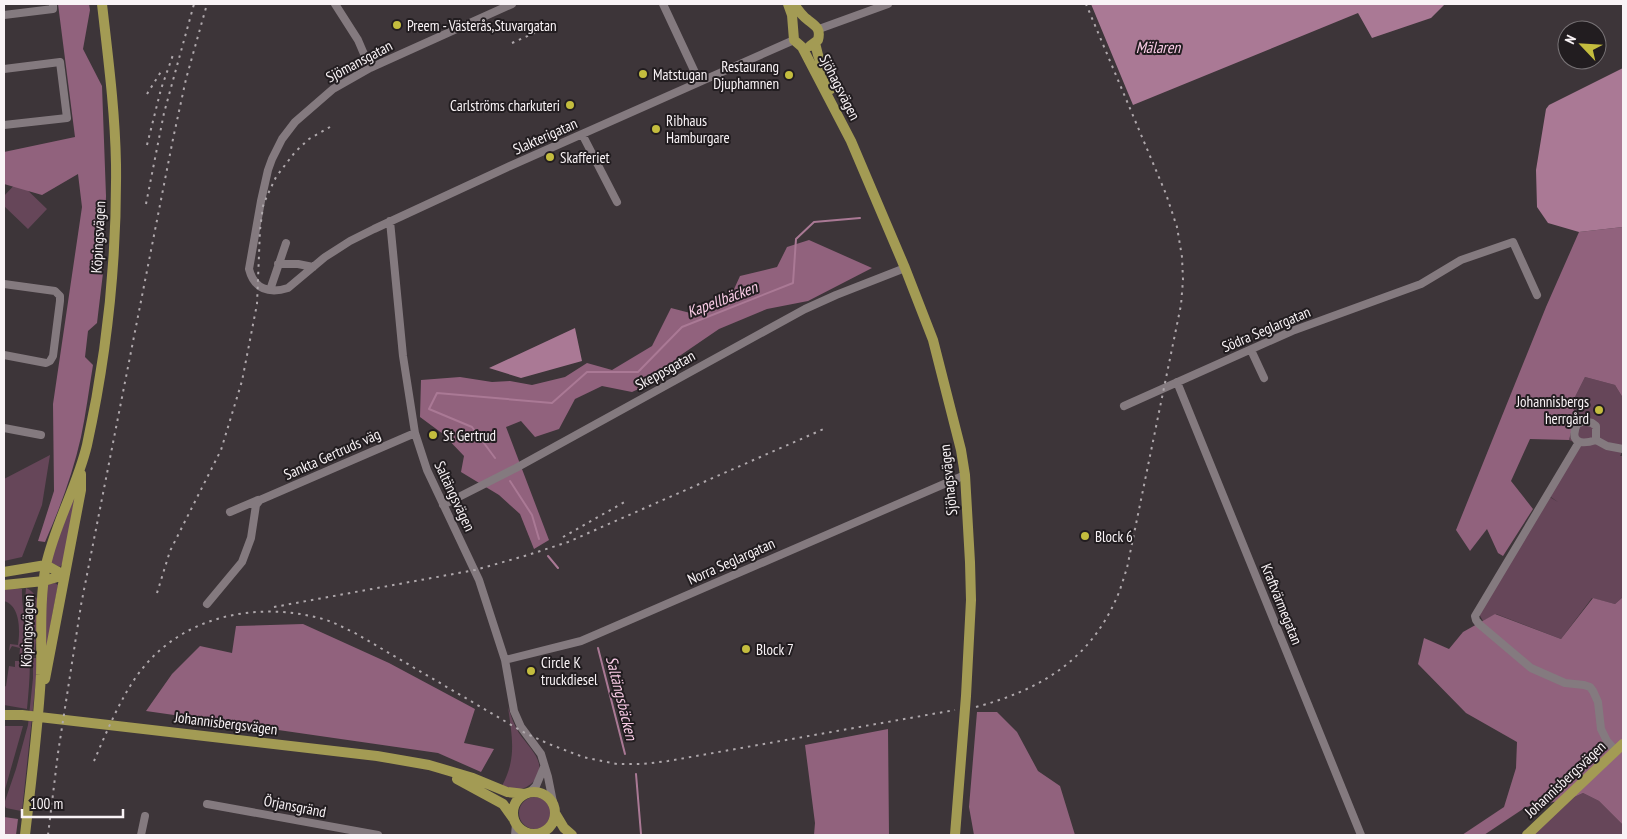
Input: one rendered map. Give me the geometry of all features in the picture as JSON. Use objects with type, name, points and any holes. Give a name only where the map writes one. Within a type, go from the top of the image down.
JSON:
[{"type":"main road","name":"Köpingsvägen","points":[[25,835],[39,710],[46,565],[54,537],[81,470],[98,391],[110,300],[114,249],[116,164],[111,89],[102,4]]},
{"type":"main road","name":"Sjöhagsvägen","points":[[788,4],[792,15],[793,32],[851,141],[905,268],[933,340],[959,438],[965,475],[971,600],[966,696],[955,835]]},
{"type":"main road","points":[[794,4],[818,29]]},
{"type":"main road","points":[[794,28],[800,22],[809,21]]},
{"type":"main road","name":"Sjöhagsvägen","points":[[798,43],[809,47],[815,43],[819,37],[818,29]]},
{"type":"main road","name":"Sjöhagsvägen","points":[[815,43],[818,56],[851,141]]},
{"type":"main road","name":"Köpingsvägen","points":[[39,710],[81,490],[81,470]]},
{"type":"main road","points":[[26,568],[44,556],[54,537]]},
{"type":"main road","points":[[4,572],[46,565],[64,575]]},
{"type":"main road","points":[[4,585],[44,582],[64,575]]},
{"type":"main road","points":[[27,583],[43,599]]},
{"type":"main road","name":"Johannisbergsvägen","points":[[4,713],[377,756],[429,765],[473,778],[507,792],[527,794]]},
{"type":"main road","name":"Johannisbergsvägen","points":[[1527,835],[1620,748]]},
{"type":"main road","name":"Johannisbergsvägen","points":[[429,765],[503,804],[515,822]]},
{"type":"main road","points":[[554,810],[554,820],[540,834],[524,832],[515,822],[513,814],[514,806],[521,797],[527,794],[538,793],[544,795],[550,800],[564,828],[572,835]]},
{"type":"street","points":[[335,4],[358,40],[370,68]]},
{"type":"street","name":"Sjömansgatan","points":[[274,290],[267,290],[255,282],[249,269],[265,183],[272,159],[282,139],[295,122],[333,90],[370,68],[512,4]]},
{"type":"street","points":[[663,4],[700,81]]},
{"type":"street","points":[[818,29],[888,4]]},
{"type":"street","points":[[4,15],[53,6]]},
{"type":"street","name":"Slakterigatan","points":[[274,290],[288,288],[325,257],[350,241],[390,221],[700,81],[798,43]]},
{"type":"street","points":[[4,69],[60,62],[67,118],[4,125]]},
{"type":"street","points":[[582,134],[617,202]]},
{"type":"street","name":"Saltängsvägen","points":[[390,221],[403,356],[415,433],[427,470],[479,580],[504,660],[514,710],[521,727],[541,754],[548,777],[554,810]]},
{"type":"street","name":"Södra Seglargatan","points":[[1124,406],[1301,328],[1421,284],[1461,260],[1513,242],[1537,295]]},
{"type":"street","points":[[274,290],[278,264],[286,243]]},
{"type":"street","points":[[278,264],[298,264],[313,268]]},
{"type":"street","name":"Skeppsgatan","points":[[443,505],[516,468],[806,309],[905,268]]},
{"type":"street","points":[[4,284],[55,291],[60,296],[50,361],[46,363],[4,355]]},
{"type":"street","points":[[1251,350],[1264,378]]},
{"type":"street","name":"Kraftvärmegatan","points":[[1178,382],[1361,835]]},
{"type":"street","points":[[1596,440],[1596,426],[1584,421],[1577,424],[1574,431],[1575,437],[1579,442],[1586,443],[1596,440],[1606,446],[1623,448]]},
{"type":"street","points":[[4,428],[41,435]]},
{"type":"street","name":"Sankta Gertruds väg","points":[[230,512],[415,433]]},
{"type":"street","points":[[1579,442],[1475,616],[1479,624],[1531,668],[1558,681],[1590,687],[1598,702],[1599,719],[1604,735],[1620,748]]},
{"type":"street","name":"Norra Seglargatan","points":[[504,660],[595,636],[965,475]]},
{"type":"street","points":[[207,604],[242,562],[251,538],[256,506],[260,500]]},
{"type":"street","points":[[527,794],[536,786],[544,767]]},
{"type":"street","name":"Örjansgränd","points":[[207,804],[378,835]]},
{"type":"street","points":[[141,835],[145,816]]},
{"type":"street","points":[[515,822],[515,835]]},
{"type":"shaded area","points":[[58,4],[89,4],[90,10],[83,49],[102,86],[106,196],[103,273],[97,323],[88,331],[85,357],[93,365],[81,437],[70,477],[45,542],[38,541],[54,491],[53,404],[82,207],[78,174],[42,195],[4,184],[4,152],[75,137]]},
{"type":"shaded area","points":[[18,181],[47,209],[28,229],[4,206],[4,196]]},
{"type":"shaded area","points":[[1623,227],[1623,398],[1615,385],[1585,377],[1571,405],[1576,414],[1569,440],[1530,439],[1511,481],[1533,509],[1503,556],[1498,553],[1487,529],[1470,551],[1456,530],[1546,307],[1579,232]]},
{"type":"shaded area","points":[[809,240],[872,268],[808,301],[767,309],[719,329],[678,357],[660,379],[632,392],[602,386],[575,399],[559,429],[535,437],[521,421],[506,427],[549,540],[534,549],[520,514],[499,495],[461,472],[464,456],[443,434],[420,417],[421,380],[460,377],[492,382],[510,381],[532,385],[565,377],[587,363],[612,370],[652,346],[671,308],[694,314],[730,298],[740,276],[777,267],[787,247]]},
{"type":"shaded area","points":[[1585,377],[1615,385],[1623,398],[1623,450],[1620,456],[1623,456],[1623,597],[1615,604],[1592,598],[1561,639],[1496,614],[1483,621],[1479,614],[1548,496],[1558,502],[1548,495],[1575,453],[1574,442],[1569,440],[1576,414],[1571,405]]},
{"type":"shaded area","points":[[50,455],[42,505],[22,557],[4,561],[4,479]]},
{"type":"shaded area","points":[[77,487],[63,563],[60,567],[50,562]]},
{"type":"shaded area","points":[[55,583],[58,585],[46,659],[46,585]]},
{"type":"shaded area","points":[[26,588],[36,596],[38,602],[37,637],[31,636],[25,601]]},
{"type":"shaded area","points":[[22,589],[30,655],[27,709],[4,705],[4,687],[6,686],[9,666],[15,667],[15,661],[19,661],[20,648],[12,646],[9,651],[10,644],[18,645],[18,620],[14,608],[4,601],[4,590]]},
{"type":"shaded area","points":[[1623,597],[1623,825],[1599,801],[1583,793],[1570,799],[1526,807],[1484,835],[1462,835],[1504,807],[1516,768],[1517,742],[1466,713],[1418,664],[1424,638],[1449,649],[1463,632],[1495,614],[1561,639],[1593,598],[1615,604]]},
{"type":"shaded area","points":[[303,624],[389,663],[475,709],[464,743],[494,749],[481,772],[438,753],[146,711],[172,674],[200,646],[232,653],[236,626]]},
{"type":"shaded area","points":[[33,638],[36,640],[34,658],[36,658],[36,680],[21,811],[6,808],[4,804],[28,725],[33,678]]},
{"type":"shaded area","points":[[508,707],[517,730],[533,751],[539,763],[537,776],[532,783],[521,789],[502,786],[512,757],[512,738]]},
{"type":"shaded area","points":[[977,712],[997,712],[1017,732],[1038,771],[1060,786],[1075,835],[974,835],[969,807]]},
{"type":"shaded area","points":[[4,726],[23,726],[4,793]]},
{"type":"shaded area","points":[[888,729],[889,835],[814,835],[815,823],[805,745]]},
{"type":"shaded area","points":[[1583,793],[1599,801],[1623,825],[1623,835],[1533,835],[1570,799]]},
{"type":"shaded area","points":[[535,797],[541,798],[546,802],[550,807],[550,819],[546,824],[541,828],[535,829],[529,828],[524,824],[520,819],[519,813],[520,807],[524,802],[529,798]]},
{"type":"shaded area","points":[[4,817],[18,819],[16,835],[4,835]]},
{"type":"water","name":"Mälaren","points":[[1091,4],[1445,4],[1431,18],[1372,38],[1358,13],[1133,105]]},
{"type":"water","points":[[1623,68],[1623,227],[1579,232],[1548,223],[1537,207],[1536,170],[1546,109],[1549,105]]},
{"type":"water","points":[[575,328],[582,361],[521,378],[489,368]]},
{"type":"waterway","name":"Kapellbäcken","points":[[495,458],[472,427],[429,409],[437,393],[552,403],[587,372],[638,372],[682,327],[793,283],[796,239],[814,222],[860,218]]},
{"type":"waterway","name":"Saltängsbäcken","points":[[510,481],[532,515],[539,539]]},
{"type":"waterway","name":"Saltängsbäcken","points":[[548,556],[558,568]]},
{"type":"waterway","name":"Saltängsbäcken","points":[[598,648],[625,754]]},
{"type":"waterway","name":"Saltängsbäcken","points":[[636,774],[641,834]]},
{"type":"railway","points":[[146,204],[164,113],[194,4]]},
{"type":"railway","points":[[48,835],[58,753],[81,605],[173,139],[186,79],[207,4]]},
{"type":"railway","points":[[976,707],[1021,691],[1042,681],[1060,669],[1093,638],[1106,619],[1118,594],[1127,568],[1181,305],[1182,257],[1177,227],[1166,194],[1086,4]]},
{"type":"railway","points":[[512,43],[541,30]]},
{"type":"railway","points":[[147,145],[161,89],[174,52]]},
{"type":"railway","points":[[147,94],[162,70]]},
{"type":"railway","points":[[157,593],[170,551],[221,450],[242,381],[257,304],[260,230],[263,206],[276,177],[295,152],[309,139],[330,127]]},
{"type":"railway","points":[[274,607],[475,570],[528,555],[568,542],[826,428]]},
{"type":"railway","points":[[563,537],[628,500]]},
{"type":"railway","points":[[94,761],[115,713],[128,690],[142,669],[159,651],[179,636],[201,625],[224,617],[249,613],[298,614],[331,622],[355,633],[525,733],[583,757],[617,764],[643,764],[668,761],[955,710]]},
{"type":"place","name":"Preem - Västerås,Stuvargatan","points":[[397,25]]},
{"type":"place","name":"Matstugan","points":[[643,74]]},
{"type":"place","name":"Restaurang Djuphamnen","points":[[789,75]]},
{"type":"place","name":"Carlströms charkuteri","points":[[570,105]]},
{"type":"place","name":"Ribhaus Hamburgare","points":[[656,129]]},
{"type":"place","name":"Skafferiet","points":[[550,157]]},
{"type":"place","name":"Johannisbergs herrgård","points":[[1599,410]]},
{"type":"place","name":"St Gertrud","points":[[433,435]]},
{"type":"place","name":"Block 6","points":[[1085,536]]},
{"type":"place","name":"Block 7","points":[[746,649]]},
{"type":"place","name":"Circle K truckdiesel","points":[[531,671]]}]
